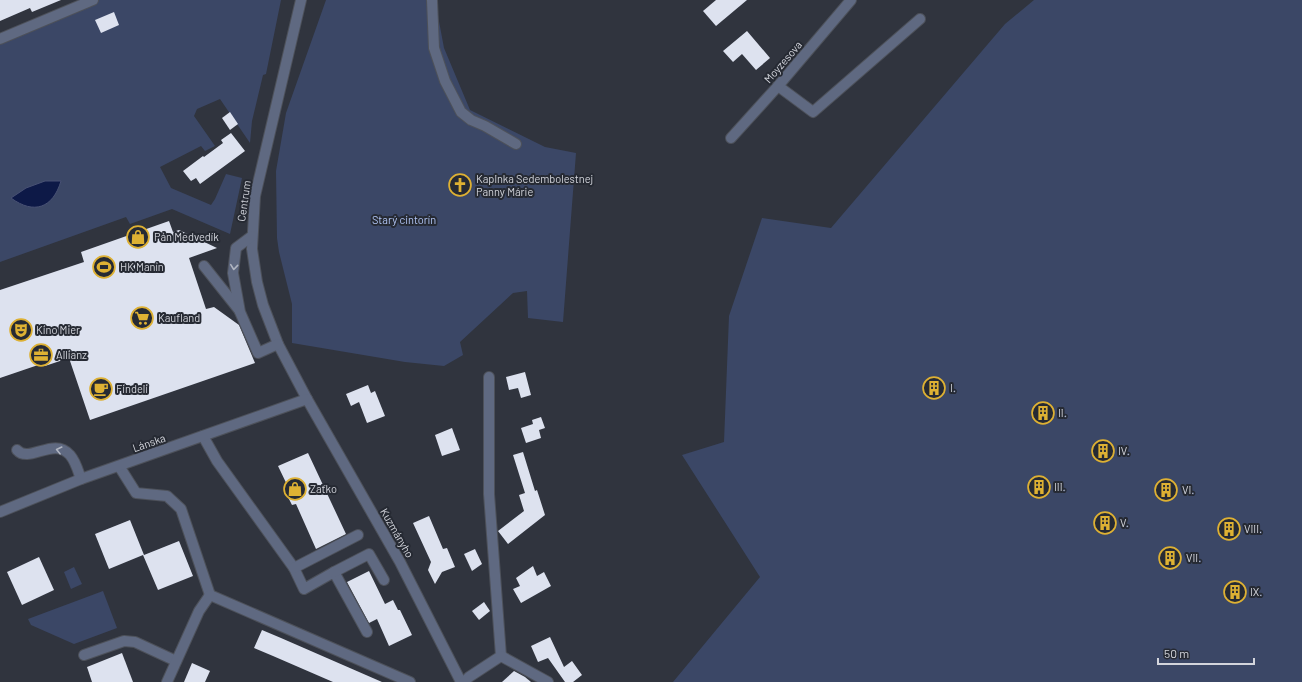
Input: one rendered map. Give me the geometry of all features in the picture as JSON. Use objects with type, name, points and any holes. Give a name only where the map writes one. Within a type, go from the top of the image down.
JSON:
[{"type":"street","points":[[0,39],[93,0]]},
{"type":"street","name":"Centrum","points":[[302,0],[255,196],[252,249],[257,282],[263,305],[278,344],[307,399]]},
{"type":"street","points":[[432,0],[434,48],[445,81],[461,112],[471,120],[485,126],[516,144]]},
{"type":"street","name":"Moyzesova","points":[[731,138],[778,86],[851,0]]},
{"type":"street","points":[[778,86],[813,112],[920,20]]},
{"type":"street","points":[[252,236],[236,248],[233,272],[240,312],[258,353],[278,344]]},
{"type":"street","points":[[204,266],[240,312]]},
{"type":"street","points":[[489,378],[489,494],[501,656],[548,682]]},
{"type":"street","name":"Lánska","points":[[0,512],[81,479],[307,399]]},
{"type":"street","name":"Kuzmányho","points":[[307,399],[400,562],[462,682],[501,656]]},
{"type":"street","points":[[204,436],[217,461],[294,568],[304,589],[369,554],[384,580]]},
{"type":"street","points":[[17,450],[19,453],[26,454],[50,448],[64,450],[74,461],[81,479]]},
{"type":"street","points":[[119,466],[136,493],[167,496],[181,509],[210,595],[410,682]]},
{"type":"street","points":[[294,568],[358,536]]},
{"type":"street","points":[[334,572],[367,632]]},
{"type":"street","points":[[168,682],[198,612],[210,595]]},
{"type":"street","points":[[84,655],[124,641],[135,642],[176,661]]},
{"type":"green space","points":[[93,0],[281,0],[266,74],[263,75],[252,121],[250,143],[220,99],[197,109],[194,116],[215,146],[205,151],[201,146],[160,167],[171,188],[211,205],[226,174],[242,178],[230,234],[172,209],[130,224],[126,217],[0,262],[0,39]]},
{"type":"green space","name":"Starý cintorín","points":[[326,0],[435,0],[444,48],[470,110],[545,147],[576,153],[563,322],[528,318],[527,291],[513,293],[460,342],[463,355],[444,366],[405,362],[292,343],[292,304],[277,238],[276,171],[286,113]]},
{"type":"green space","points":[[1034,0],[1302,0],[1302,682],[673,682],[760,577],[682,455],[724,442],[729,316],[762,218],[831,228],[1005,24]]},
{"type":"green space","points":[[74,567],[82,584],[71,589],[64,572]]},
{"type":"green space","points":[[103,591],[117,628],[74,644],[31,625],[28,619]]},
{"type":"shaded area","points":[[45,181],[61,181],[53,197],[48,203],[42,206],[27,206],[11,198],[26,188]]},
{"type":"building","points":[[0,0],[61,0],[32,12],[30,8],[0,21]]},
{"type":"building","points":[[716,0],[747,0],[716,26],[703,11]]},
{"type":"building","points":[[114,12],[119,25],[101,33],[95,20]]},
{"type":"building","points":[[747,31],[770,58],[756,70],[742,54],[733,62],[723,51]]},
{"type":"building","points":[[230,112],[238,124],[230,130],[222,118]]},
{"type":"building","points":[[231,133],[245,151],[200,184],[196,178],[191,181],[183,171],[223,143],[221,140]]},
{"type":"building","name":"Kaufland","points":[[169,221],[173,232],[179,230],[217,248],[189,258],[206,309],[214,307],[239,325],[255,363],[90,420],[69,358],[45,366],[44,363],[0,378],[0,290],[84,262],[81,252]]},
{"type":"building","points":[[525,372],[531,395],[521,398],[518,388],[509,390],[506,377]]},
{"type":"building","points":[[368,385],[371,393],[375,391],[385,416],[367,423],[359,402],[351,406],[346,394]]},
{"type":"building","points":[[541,417],[545,428],[539,430],[541,438],[526,443],[521,428],[533,424],[532,420]]},
{"type":"building","points":[[452,428],[460,450],[442,456],[435,435]]},
{"type":"building","points":[[523,452],[535,491],[537,490],[545,515],[508,544],[498,531],[524,511],[519,495],[525,493],[513,455]]},
{"type":"building","points":[[308,453],[346,534],[316,549],[296,504],[292,505],[287,495],[291,493],[278,466]]},
{"type":"building","points":[[429,516],[443,549],[447,548],[455,567],[442,572],[435,584],[428,570],[431,562],[413,523]]},
{"type":"building","points":[[130,520],[144,555],[179,541],[193,576],[158,590],[143,555],[109,569],[95,534]]},
{"type":"building","points":[[475,549],[482,564],[472,571],[464,554]]},
{"type":"building","points":[[39,557],[54,590],[22,605],[7,572]]},
{"type":"building","points":[[533,566],[537,576],[544,572],[551,586],[521,603],[513,589],[520,586],[516,578]]},
{"type":"building","points":[[369,571],[385,604],[393,600],[398,610],[400,610],[412,635],[389,646],[377,619],[369,623],[347,582]]},
{"type":"building","points":[[484,602],[490,611],[479,620],[472,611]]},
{"type":"building","points":[[262,630],[382,682],[333,682],[254,648]]},
{"type":"building","points":[[550,637],[564,667],[572,661],[582,675],[573,682],[565,682],[548,658],[538,662],[531,646]]},
{"type":"building","points":[[122,653],[133,682],[92,682],[87,667]]},
{"type":"building","points":[[192,663],[210,671],[205,682],[184,682]]},
{"type":"building","points":[[514,671],[525,677],[531,682],[502,682]]},
{"type":"place","name":"Kaplnka Sedembolestnej Panny Márie","points":[[460,185]]},
{"type":"place","name":"Pán Medvedík","points":[[138,237]]},
{"type":"place","name":"HK Manín","points":[[104,267]]},
{"type":"place","name":"Kaufland","points":[[142,318]]},
{"type":"place","name":"Kino Mier","points":[[21,330]]},
{"type":"place","name":"Allianz","points":[[41,355]]},
{"type":"place","name":"I.","points":[[934,388]]},
{"type":"place","name":"Findeli","points":[[101,389]]},
{"type":"place","name":"II.","points":[[1043,413]]},
{"type":"place","name":"IV.","points":[[1103,451]]},
{"type":"place","name":"III.","points":[[1039,487]]},
{"type":"place","name":"Zaťko","points":[[295,489]]},
{"type":"place","name":"VI.","points":[[1166,490]]},
{"type":"place","name":"V.","points":[[1105,523]]},
{"type":"place","name":"VIII.","points":[[1229,529]]},
{"type":"place","name":"VII.","points":[[1170,558]]},
{"type":"place","name":"IX.","points":[[1235,592]]}]
